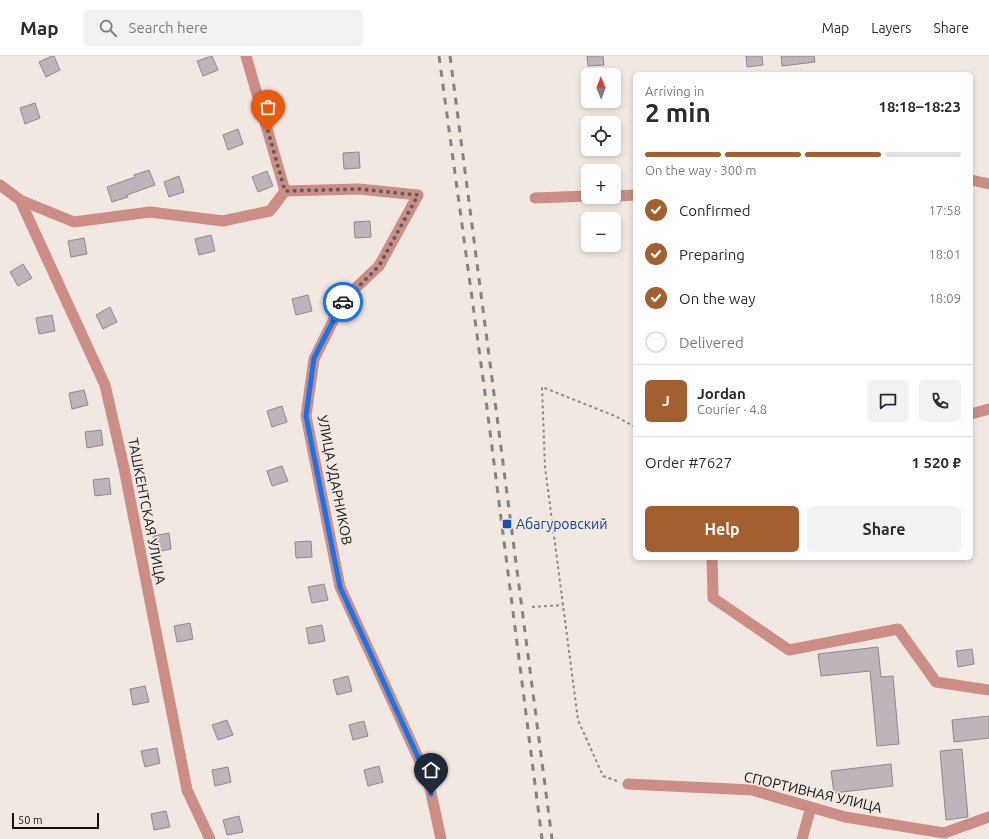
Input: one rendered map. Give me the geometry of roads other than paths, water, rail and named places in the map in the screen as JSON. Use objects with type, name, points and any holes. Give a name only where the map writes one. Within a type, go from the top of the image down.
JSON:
[{"type":"street","points":[[0,185],[20,200],[74,222],[150,212],[223,221],[270,211],[285,191],[246,56]]},
{"type":"street","points":[[973,180],[989,184]]},
{"type":"street","name":"УЛИЦА УДАРНИКОВ","points":[[285,191],[359,189],[418,195],[379,266],[344,299],[314,358],[306,416],[340,587],[428,779],[441,839]]},
{"type":"street","points":[[621,196],[633,195]]},
{"type":"street","points":[[535,198],[581,196]]},
{"type":"street","name":"ТАШКЕНТСКАЯ УЛИЦА","points":[[20,200],[105,385],[124,468],[187,790],[210,839]]},
{"type":"street","points":[[973,413],[989,409]]},
{"type":"street","points":[[712,560],[713,598],[790,650],[898,629],[936,682],[989,690]]},
{"type":"street","name":"СПОРТИВНАЯ УЛИЦА","points":[[628,784],[752,790],[845,817],[944,832],[989,817]]},
{"type":"street","points":[[802,839],[811,807]]},
{"type":"railway","points":[[439,56],[487,408],[542,839]]},
{"type":"railway","points":[[450,56],[552,839]]},
{"type":"place","name":"Абагуровский","points":[[507,524]]}]
